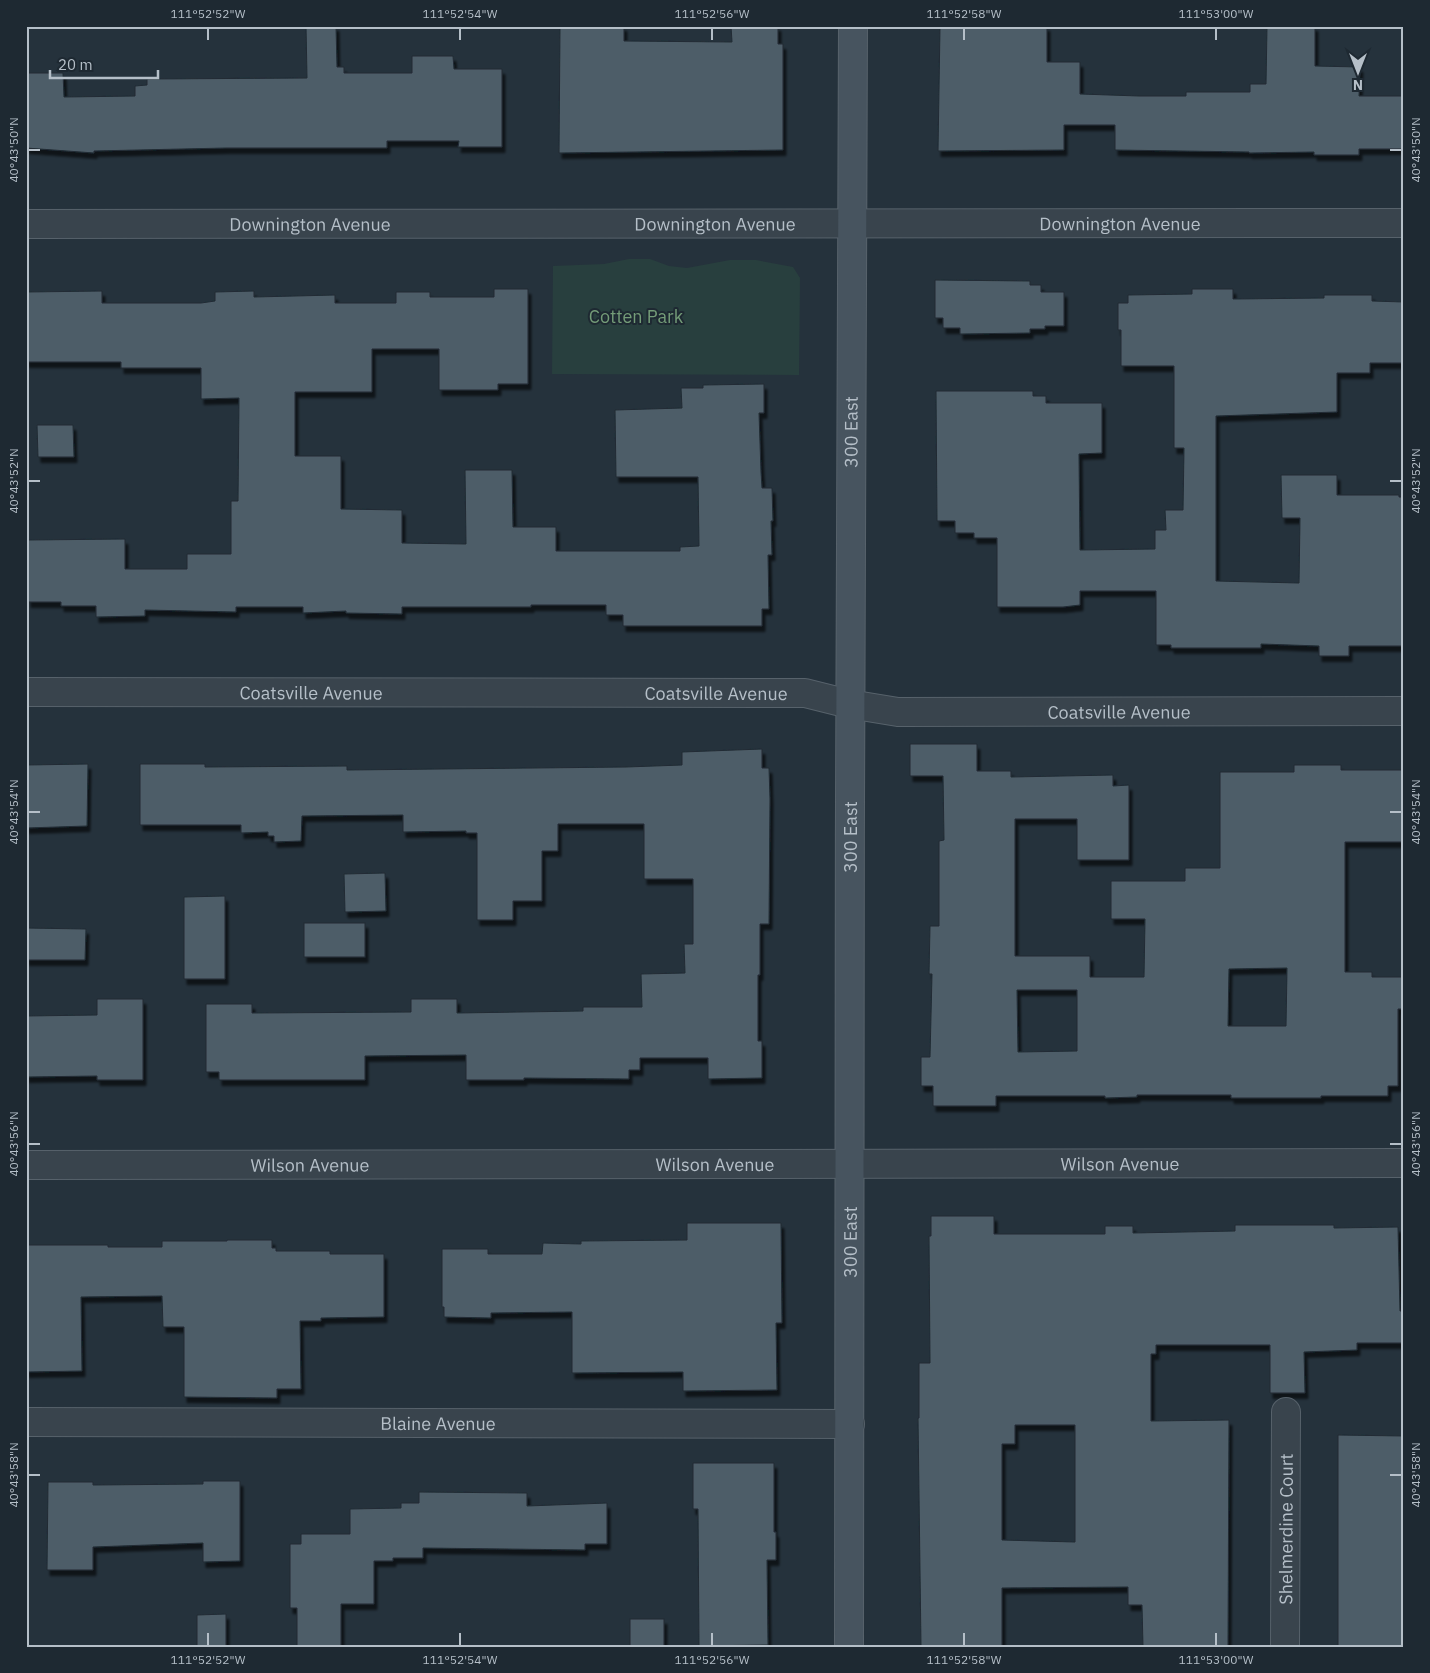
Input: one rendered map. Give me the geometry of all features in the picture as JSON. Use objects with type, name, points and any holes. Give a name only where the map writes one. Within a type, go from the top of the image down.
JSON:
[{"type":"street","name":"300 East","points":[[849,1647],[849,704],[853,26]]},
{"type":"street","name":"Downington Avenue","points":[[26,224],[1404,223]]},
{"type":"street","name":"Coatsville Avenue","points":[[26,692],[805,693],[849,704],[898,712],[1404,711]]},
{"type":"street","name":"Wilson Avenue","points":[[26,1165],[1404,1163]]},
{"type":"street","name":"Shelmerdine Court","points":[[1285,1647],[1286,1412]]},
{"type":"street","name":"Blaine Avenue","points":[[26,1422],[850,1424]]},
{"type":"green space","name":"Cotten Park","points":[[629,259],[650,259],[669,266],[687,268],[730,260],[756,260],[793,267],[800,278],[799,375],[552,374],[553,266],[604,264]]},
{"type":"building","points":[[306,26],[336,26],[337,67],[344,67],[344,73],[412,73],[412,56],[453,56],[454,69],[502,69],[502,147],[458,147],[459,141],[387,141],[387,148],[226,148],[94,151],[94,153],[26,148],[26,73],[63,73],[64,97],[135,96],[135,86],[147,85],[147,79],[307,78]]},
{"type":"building","points":[[560,26],[624,26],[624,41],[732,42],[731,26],[778,26],[778,44],[783,44],[783,150],[559,153]]},
{"type":"building","points":[[940,26],[1047,26],[1047,62],[1080,62],[1080,94],[1186,96],[1186,92],[1250,92],[1250,84],[1266,84],[1267,26],[1315,26],[1315,66],[1360,67],[1359,96],[1404,96],[1404,149],[1359,149],[1359,155],[1314,155],[1314,152],[1249,153],[1115,150],[1115,125],[1064,125],[1064,150],[938,151]]},
{"type":"building","points":[[935,280],[1030,281],[1030,285],[1041,285],[1041,292],[1064,292],[1064,326],[1045,326],[1045,329],[1030,329],[1030,333],[960,334],[960,328],[943,328],[943,318],[935,318]]},
{"type":"building","points":[[494,289],[528,289],[528,384],[498,384],[498,390],[439,390],[439,349],[372,349],[372,392],[295,392],[295,456],[341,456],[341,509],[402,510],[402,543],[466,544],[465,470],[512,470],[513,527],[556,527],[556,551],[680,551],[680,547],[699,546],[698,477],[616,477],[615,410],[682,408],[681,388],[703,388],[703,385],[764,384],[764,413],[759,413],[762,488],[772,488],[773,521],[771,521],[772,555],[768,555],[769,609],[762,609],[762,626],[623,626],[623,615],[606,615],[606,605],[402,607],[402,614],[346,613],[346,611],[303,613],[303,607],[236,607],[236,612],[145,610],[145,616],[96,617],[96,606],[61,606],[61,602],[28,602],[28,540],[125,539],[125,569],[187,569],[187,554],[231,554],[231,501],[238,501],[239,398],[201,399],[201,368],[121,368],[121,362],[26,362],[26,292],[102,291],[102,303],[201,303],[215,301],[215,292],[254,291],[254,297],[335,295],[335,303],[396,303],[396,292],[430,292],[430,297],[494,297]]},
{"type":"building","points":[[1192,289],[1233,289],[1233,299],[1324,298],[1324,295],[1372,295],[1372,301],[1404,302],[1404,363],[1370,363],[1370,373],[1337,373],[1337,412],[1216,416],[1216,581],[1299,583],[1300,518],[1282,518],[1281,475],[1337,475],[1337,495],[1399,495],[1399,497],[1404,497],[1404,646],[1349,646],[1349,656],[1319,656],[1319,646],[1261,644],[1261,648],[1171,648],[1171,645],[1156,645],[1156,591],[1080,591],[1080,605],[1063,607],[997,607],[997,538],[974,538],[974,533],[955,533],[955,521],[937,521],[936,391],[1033,391],[1033,396],[1046,396],[1046,403],[1102,403],[1102,453],[1079,454],[1080,550],[1155,549],[1155,530],[1166,530],[1165,510],[1183,510],[1184,448],[1174,448],[1174,366],[1121,366],[1121,330],[1118,330],[1118,303],[1128,303],[1128,295],[1192,294]]},
{"type":"building","points":[[37,425],[73,425],[74,457],[38,457]]},
{"type":"building","points":[[910,744],[977,744],[977,771],[1011,771],[1011,777],[1113,775],[1113,786],[1129,785],[1129,860],[1077,860],[1077,819],[1015,819],[1015,956],[1090,956],[1090,977],[1144,977],[1145,919],[1111,919],[1111,881],[1185,881],[1185,868],[1220,868],[1220,772],[1294,772],[1294,765],[1341,765],[1341,770],[1404,770],[1404,842],[1345,842],[1345,972],[1372,972],[1372,977],[1404,977],[1404,1009],[1398,1009],[1398,1086],[1388,1086],[1388,1096],[1231,1098],[1231,1095],[1137,1095],[1137,1097],[1105,1098],[1105,1096],[996,1096],[996,1106],[933,1106],[933,1086],[921,1086],[921,1057],[930,1057],[932,974],[929,974],[930,926],[939,926],[939,841],[944,840],[943,776],[910,776]],"holes":[[[1287,968],[1286,1026],[1228,1026],[1229,969]],[[1017,990],[1077,990],[1077,1051],[1018,1052]]]},
{"type":"building","points":[[762,749],[762,768],[769,768],[770,799],[769,924],[760,924],[760,975],[758,975],[758,1041],[762,1041],[762,1078],[708,1079],[708,1058],[640,1058],[640,1070],[629,1070],[629,1079],[524,1078],[524,1080],[466,1080],[466,1055],[365,1056],[365,1080],[219,1080],[219,1072],[206,1072],[206,1004],[252,1004],[252,1013],[411,1012],[411,999],[457,999],[457,1013],[583,1011],[583,1007],[642,1007],[641,974],[685,973],[684,944],[693,944],[693,879],[644,879],[644,824],[558,824],[558,851],[542,851],[542,901],[513,901],[513,920],[477,920],[477,833],[466,833],[466,831],[403,832],[403,815],[302,816],[301,841],[274,842],[274,836],[268,836],[268,832],[241,833],[241,825],[140,825],[140,764],[205,764],[205,767],[347,766],[347,770],[626,767],[682,765],[682,752]]},
{"type":"building","points":[[88,764],[87,826],[26,828],[26,765]]},
{"type":"building","points":[[385,873],[386,911],[345,912],[344,874]]},
{"type":"building","points":[[225,896],[225,979],[184,979],[184,897]]},
{"type":"building","points":[[304,923],[365,923],[365,957],[304,957]]},
{"type":"building","points":[[26,928],[86,929],[85,960],[26,960]]},
{"type":"building","points":[[97,999],[143,999],[143,1080],[97,1080],[97,1076],[26,1077],[26,1016],[97,1015]]},
{"type":"building","points":[[931,1216],[994,1216],[994,1234],[1105,1234],[1105,1226],[1133,1226],[1133,1233],[1235,1231],[1235,1225],[1334,1225],[1334,1228],[1398,1227],[1400,1311],[1404,1311],[1404,1343],[1357,1343],[1357,1350],[1304,1352],[1305,1393],[1270,1393],[1270,1345],[1156,1345],[1156,1354],[1151,1354],[1151,1421],[1229,1420],[1228,1647],[1143,1647],[1142,1605],[1128,1605],[1128,1587],[1002,1588],[1002,1647],[921,1647],[919,1363],[930,1363],[929,1236],[931,1236]],"holes":[[[1015,1425],[1075,1425],[1075,1542],[1002,1540],[1002,1444],[1015,1444]]]},
{"type":"building","points":[[687,1223],[781,1223],[782,1323],[776,1323],[777,1390],[683,1391],[683,1372],[572,1373],[572,1312],[491,1313],[491,1318],[444,1317],[444,1307],[442,1307],[442,1249],[488,1249],[488,1254],[542,1254],[543,1243],[581,1244],[581,1241],[687,1240]]},
{"type":"building","points":[[272,1240],[272,1248],[276,1248],[276,1251],[384,1254],[384,1317],[321,1318],[321,1321],[300,1321],[301,1389],[277,1389],[277,1398],[184,1397],[184,1327],[163,1327],[162,1296],[81,1297],[82,1371],[26,1372],[26,1245],[162,1247],[162,1241]]},
{"type":"building","points":[[1338,1435],[1404,1436],[1404,1647],[1338,1647]]},
{"type":"building","points":[[693,1463],[774,1463],[776,1560],[767,1560],[768,1645],[699,1646],[698,1509],[693,1509]]},
{"type":"building","points":[[203,1481],[240,1481],[240,1561],[203,1562],[203,1543],[93,1547],[93,1570],[47,1570],[48,1482],[93,1482],[93,1485],[203,1484]]},
{"type":"building","points":[[419,1492],[527,1493],[527,1506],[607,1503],[607,1544],[585,1544],[585,1550],[423,1548],[423,1558],[393,1558],[393,1561],[374,1561],[374,1604],[341,1604],[341,1647],[297,1647],[297,1608],[290,1608],[290,1544],[301,1544],[301,1534],[350,1534],[350,1509],[401,1508],[401,1503],[419,1503]]},
{"type":"building","points":[[226,1614],[226,1647],[197,1647],[197,1615]]},
{"type":"building","points":[[630,1619],[664,1619],[664,1647],[630,1647]]}]
